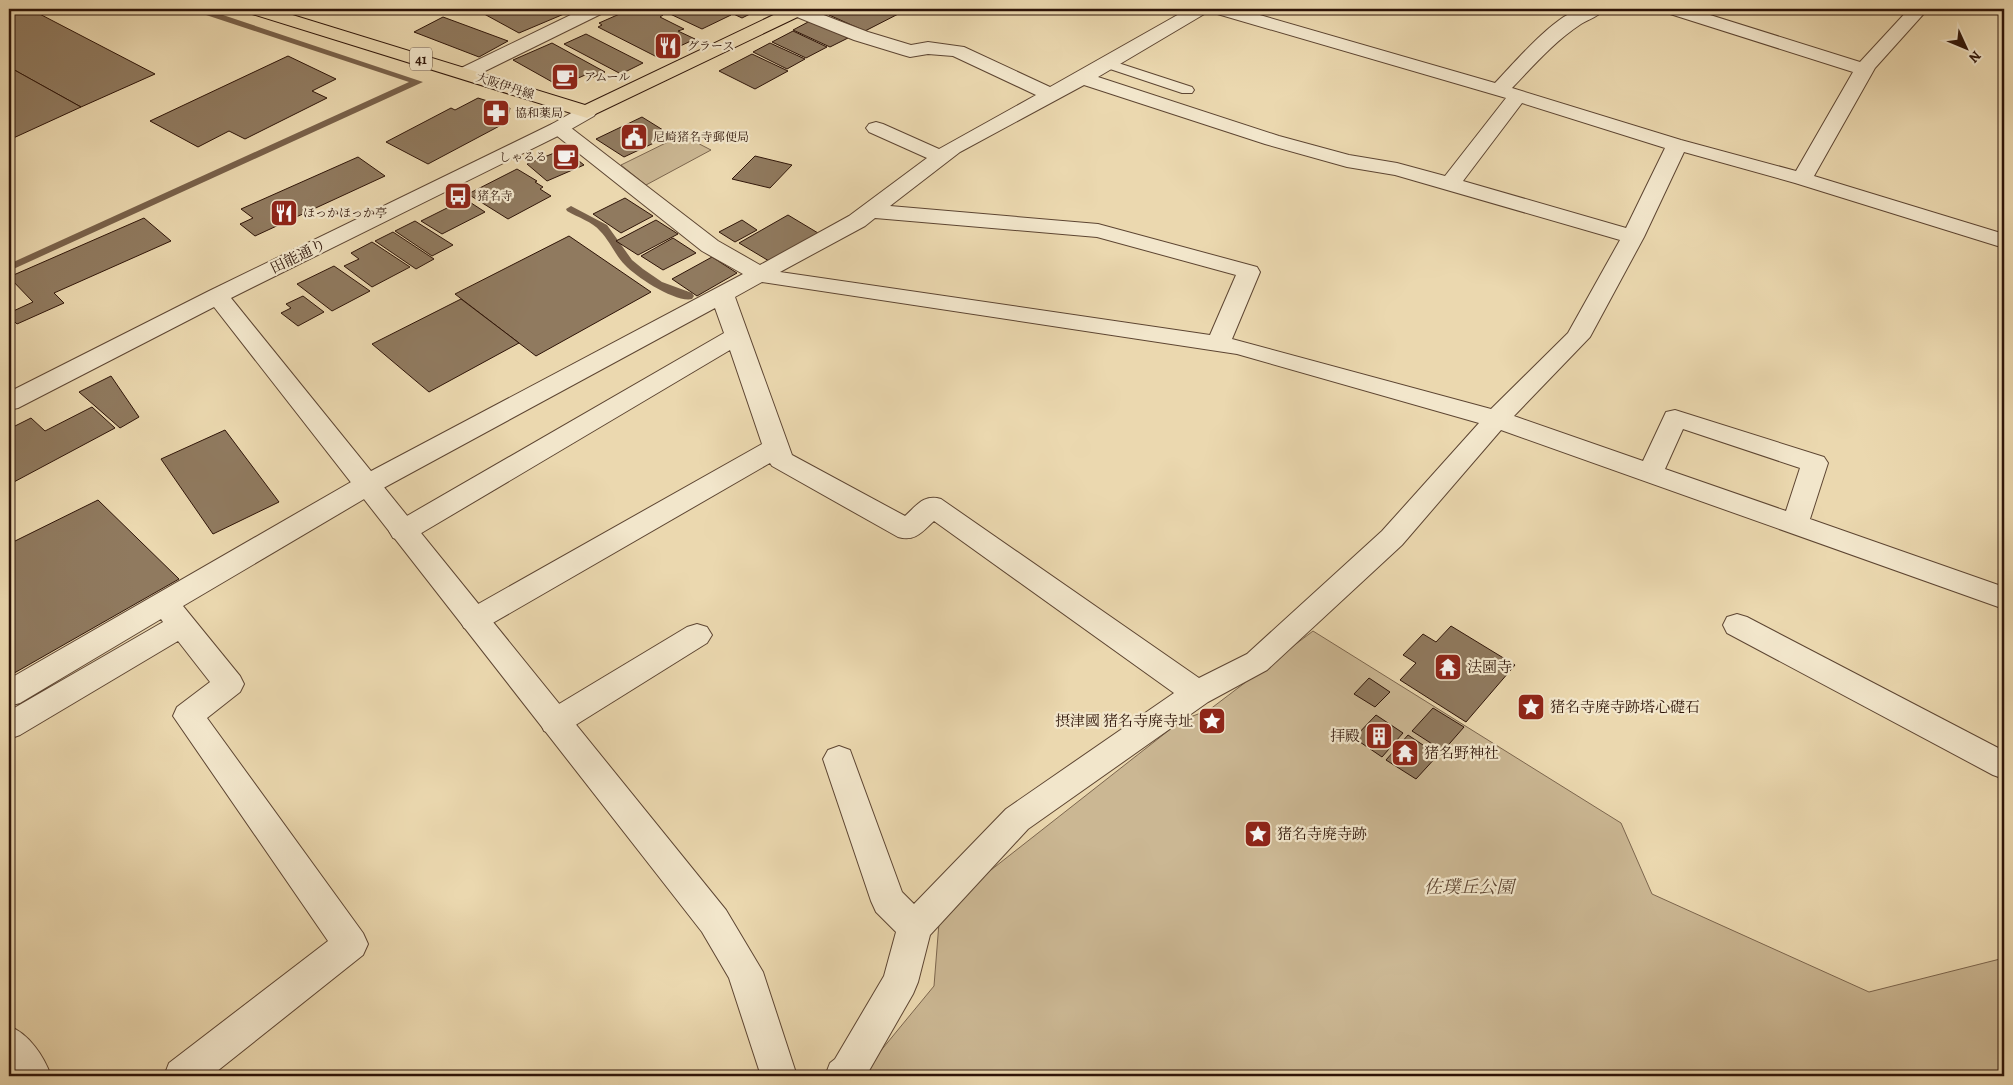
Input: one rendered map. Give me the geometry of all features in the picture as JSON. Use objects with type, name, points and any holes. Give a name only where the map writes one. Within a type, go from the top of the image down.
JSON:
[{"type":"main road","name":"大阪伊丹線","points":[[255,9],[587,112]]},
{"type":"main road","points":[[587,112],[797,9]]},
{"type":"street","points":[[466,73],[597,9]]},
{"type":"street","points":[[797,9],[861,36],[910,51],[928,48],[957,51],[1051,94]]},
{"type":"street","points":[[9,726],[173,614],[367,486],[857,221],[953,148],[1082,78],[1200,9]]},
{"type":"street","points":[[1220,9],[1508,93],[1677,145],[1802,179],[2004,242]]},
{"type":"street","points":[[1450,184],[1508,93],[1552,38],[1582,14],[1595,9]]},
{"type":"street","points":[[1673,9],[1701,13],[1865,70]]},
{"type":"street","points":[[1802,179],[1865,70],[1918,9]]},
{"type":"street","points":[[1082,78],[1272,140],[1347,161],[1397,169],[1633,237]]},
{"type":"street","name":"田能通り","points":[[9,402],[587,112]]},
{"type":"street","points":[[558,128],[710,246],[760,274],[774,278],[1238,347],[1496,419],[1651,472],[2004,598]]},
{"type":"street","points":[[876,128],[941,157]]},
{"type":"street","points":[[843,1076],[848,1072],[900,982],[915,926],[1017,819],[1197,694],[1257,662],[1392,538],[1496,419],[1578,336],[1633,237],[1677,145]]},
{"type":"street","points":[[871,210],[1098,231],[1249,272],[1218,344]]},
{"type":"street","points":[[722,294],[781,460],[908,530],[932,506],[1197,694]]},
{"type":"street","points":[[217,296],[714,921],[745,972],[780,1076]]},
{"type":"street","points":[[403,531],[737,336]]},
{"type":"street","points":[[1651,472],[1675,418],[1815,463],[1795,523]]},
{"type":"street","points":[[474,620],[777,448]]},
{"type":"street","points":[[9,694],[173,614]]},
{"type":"street","points":[[173,614],[229,684],[188,716],[350,944],[182,1076]]},
{"type":"street","points":[[1737,625],[2004,766]]},
{"type":"street","points":[[555,722],[697,635]]},
{"type":"street","points":[[839,759],[888,901],[915,926]]},
{"type":"street","points":[[9,1044],[32,1076]]},
{"type":"lane","points":[[1106,63],[1187,90]]},
{"type":"green space","points":[[682,135],[711,150],[646,185],[621,165]]},
{"type":"green space","name":"佐璞丘公園","points":[[1313,631],[1621,823],[1652,894],[1869,992],[2004,958],[2004,1076],[860,1076],[934,986],[940,910],[1182,720],[1209,710]]},
{"type":"building","points":[[9,9],[30,9],[155,74],[81,107],[9,67]]},
{"type":"building","points":[[475,9],[554,9],[564,14],[519,33]]},
{"type":"building","points":[[631,9],[650,9],[663,15],[660,17],[684,29],[678,31],[695,39],[657,57],[598,27],[602,25],[599,23]]},
{"type":"building","points":[[676,9],[718,9],[731,15],[702,29],[668,13]]},
{"type":"building","points":[[723,9],[760,9],[742,18]]},
{"type":"building","points":[[840,9],[906,10],[865,31],[829,15]]},
{"type":"building","points":[[443,17],[508,41],[479,57],[414,32]]},
{"type":"building","points":[[810,21],[848,38],[830,47],[793,30]]},
{"type":"building","points":[[793,31],[827,47],[806,58],[772,42]]},
{"type":"building","points":[[586,34],[643,63],[621,74],[564,44]]},
{"type":"building","points":[[552,43],[605,72],[591,78],[585,75],[563,85],[554,83],[513,60]]},
{"type":"building","points":[[770,43],[805,59],[787,69],[753,52]]},
{"type":"building","points":[[752,54],[788,71],[755,89],[719,71]]},
{"type":"building","points":[[288,56],[336,79],[312,91],[327,98],[245,139],[229,131],[198,147],[150,121]]},
{"type":"building","points":[[9,67],[81,107],[9,140]]},
{"type":"building","points":[[478,98],[510,108],[507,122],[428,164],[386,142],[451,108],[455,110]]},
{"type":"building","points":[[642,117],[671,135],[624,157],[596,139]]},
{"type":"building","points":[[564,149],[584,165],[547,181],[527,164]]},
{"type":"building","points":[[755,156],[792,165],[770,188],[732,179]]},
{"type":"building","points":[[358,157],[385,176],[255,236],[240,224],[253,218],[241,209]]},
{"type":"building","points":[[517,169],[537,181],[535,182],[543,187],[540,189],[551,196],[508,219],[468,194]]},
{"type":"building","points":[[625,198],[653,216],[621,233],[593,214]]},
{"type":"building","points":[[465,199],[485,212],[442,234],[421,221]]},
{"type":"building","points":[[788,215],[818,233],[769,261],[739,243]]},
{"type":"building","points":[[144,218],[171,241],[54,293],[64,303],[17,324],[9,316],[9,313],[33,302],[9,277]]},
{"type":"building","points":[[656,220],[678,234],[638,255],[616,241]]},
{"type":"building","points":[[742,220],[757,230],[735,242],[719,232]]},
{"type":"building","points":[[415,221],[453,245],[432,256],[395,231]]},
{"type":"building","points":[[393,232],[434,259],[416,269],[375,241]]},
{"type":"building","points":[[569,236],[651,292],[536,356],[455,294]]},
{"type":"building","points":[[673,238],[696,253],[663,270],[641,256]]},
{"type":"building","points":[[372,242],[410,267],[372,287],[344,266],[359,259],[351,253]]},
{"type":"building","points":[[712,257],[737,273],[697,296],[672,279]]},
{"type":"building","points":[[334,266],[370,291],[332,311],[297,284]]},
{"type":"building","points":[[303,296],[324,312],[298,326],[281,313],[291,308],[286,304]]},
{"type":"building","points":[[461,299],[519,343],[429,392],[372,344]]},
{"type":"building","points":[[111,376],[139,417],[120,428],[79,392]]},
{"type":"building","points":[[92,407],[115,428],[12,483],[9,475],[9,429],[31,418],[45,431]]},
{"type":"building","points":[[225,430],[279,502],[213,534],[161,459]]},
{"type":"building","points":[[98,500],[179,579],[9,676],[9,544]]},
{"type":"building","points":[[1451,626],[1515,665],[1466,722],[1400,680],[1416,663],[1403,655],[1423,634],[1436,642]]},
{"type":"building","points":[[1369,678],[1390,692],[1375,707],[1354,694]]},
{"type":"building","points":[[1433,708],[1464,727],[1443,751],[1412,731]]},
{"type":"building","name":"拝殿","points":[[1376,715],[1403,733],[1382,757],[1354,738]]},
{"type":"building","points":[[1408,735],[1438,755],[1416,779],[1386,760]]},
{"type":"waterway","points":[[9,268],[418,82],[197,9]]},
{"type":"waterway","points":[[571,209],[603,227],[628,262],[639,271],[658,284],[688,296]]},
{"type":"place","name":"グラース","points":[[668,46]]},
{"type":"place","name":"アムール","points":[[565,77]]},
{"type":"place","name":"協和薬局","points":[[496,113]]},
{"type":"place","name":"尼崎猪名寺郵便局","points":[[634,137]]},
{"type":"place","name":"しゃるる","points":[[566,157]]},
{"type":"place","name":"猪名寺","points":[[458,196]]},
{"type":"place","name":"ほっかほっか亭","points":[[284,213]]},
{"type":"place","name":"法園寺","points":[[1448,667]]},
{"type":"place","name":"猪名寺廃寺跡塔心礎石","points":[[1531,707]]},
{"type":"place","name":"摂津國 猪名寺廃寺址","points":[[1212,721]]},
{"type":"place","name":"拝殿","points":[[1379,736]]},
{"type":"place","name":"猪名野神社","points":[[1405,753]]},
{"type":"place","name":"猪名寺廃寺跡","points":[[1258,834]]}]
